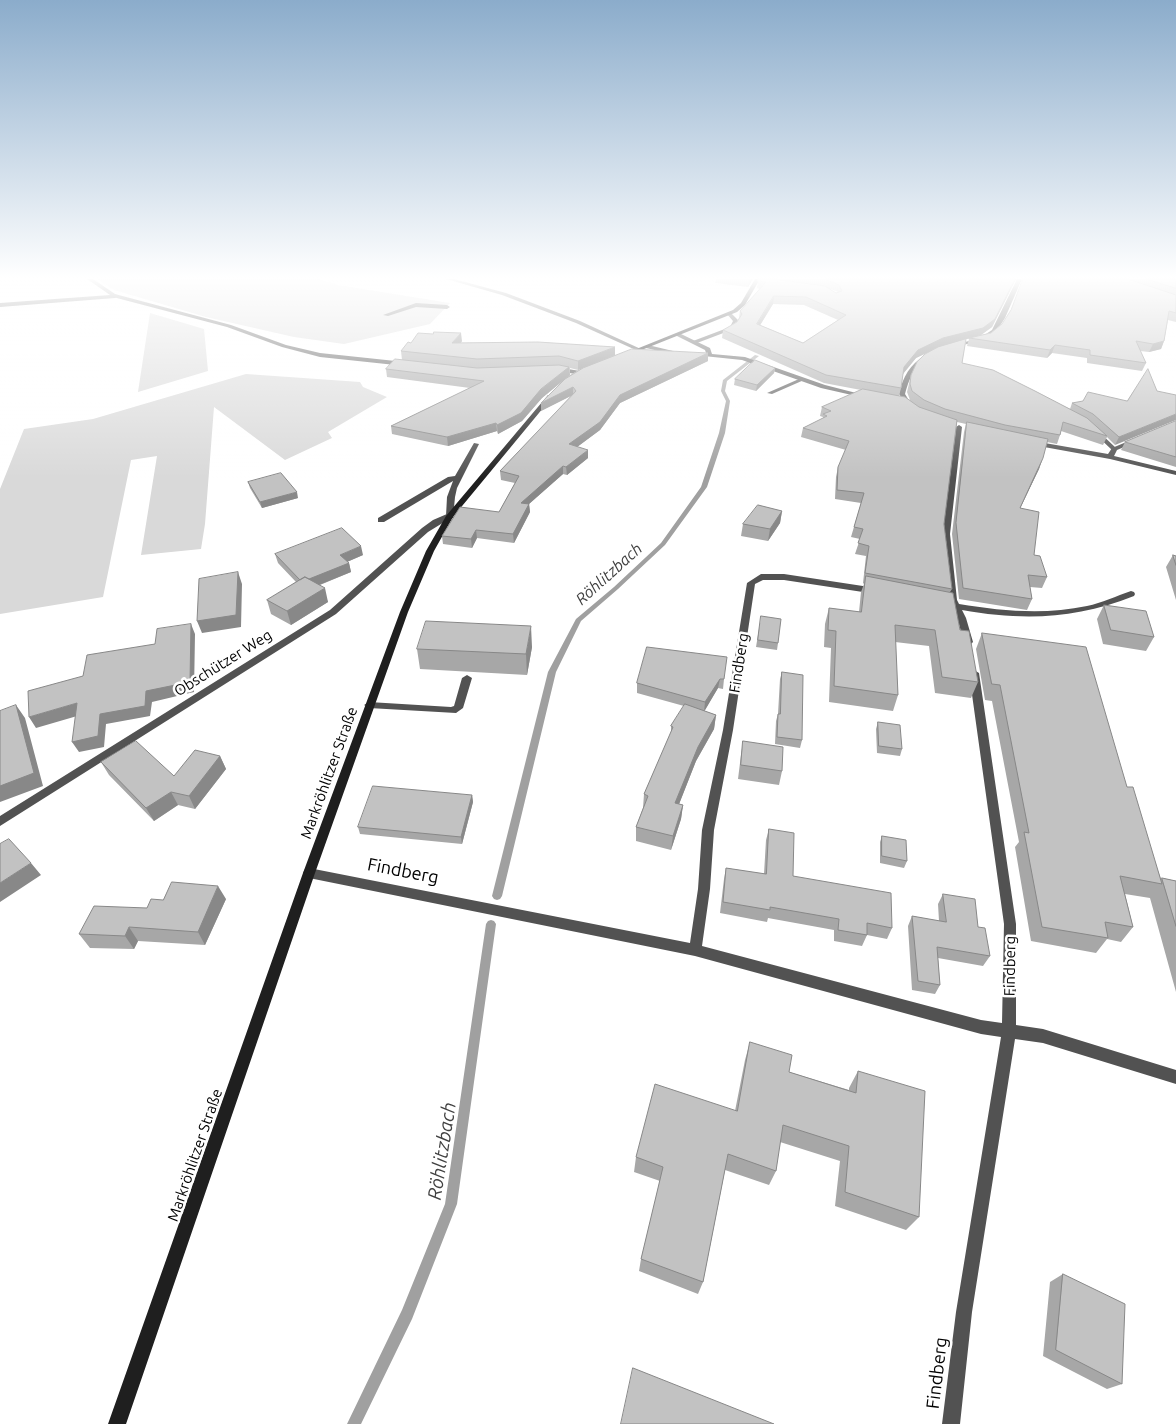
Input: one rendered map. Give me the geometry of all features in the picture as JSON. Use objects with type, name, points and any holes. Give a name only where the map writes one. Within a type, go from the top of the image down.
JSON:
[{"type":"main road","points":[[615,358],[651,345]]},
{"type":"main road","name":"Markröhlitzer Straße","points":[[117,1424],[369,705],[427,560],[450,516],[559,386],[594,367]]},
{"type":"street","points":[[283,345],[320,355],[411,365]]},
{"type":"street","points":[[638,345],[666,352],[683,353]]},
{"type":"street","points":[[701,345],[708,349],[709,355]]},
{"type":"street","points":[[942,350],[956,345]]},
{"type":"street","points":[[915,410],[902,402],[907,374],[912,366],[935,353]]},
{"type":"street","points":[[691,354],[743,358],[823,387],[873,398]]},
{"type":"street","points":[[552,369],[580,373]]},
{"type":"street","points":[[770,394],[801,380]]},
{"type":"street","name":"Findberg","points":[[951,1424],[964,1312],[1006,1060],[1009,1031],[1010,924],[972,660],[962,618],[953,600],[946,534],[956,426],[968,429]]},
{"type":"street","points":[[1090,427],[1114,449]]},
{"type":"street","points":[[1110,456],[1114,449],[1140,439]]},
{"type":"street","points":[[1023,441],[1110,456],[1176,473]]},
{"type":"street","points":[[450,516],[448,503],[458,478],[476,444]]},
{"type":"street","points":[[381,520],[451,479],[458,478]]},
{"type":"street","name":"Obschützer Weg","points":[[0,822],[333,612],[425,530],[436,522],[450,516]]},
{"type":"street","name":"Findberg","points":[[695,950],[704,889],[708,830],[728,730],[751,583],[761,577],[784,577],[889,594]]},
{"type":"street","points":[[937,602],[956,606],[1045,616],[1089,609],[1112,603],[1131,594]]},
{"type":"street","points":[[369,705],[452,710],[458,708],[467,678]]},
{"type":"street","name":"Findberg","points":[[309,873],[695,950],[981,1027],[1009,1031]]},
{"type":"street","points":[[1009,1031],[1043,1036],[1176,1077]]},
{"type":"shaded area","points":[[145,345],[206,345],[208,371],[138,392]]},
{"type":"shaded area","points":[[246,374],[360,382],[363,387],[387,397],[328,432],[332,438],[285,460],[214,407],[205,524],[201,549],[141,555],[157,456],[131,460],[103,597],[0,614],[0,489],[24,429],[93,419]]},
{"type":"building","points":[[405,345],[615,347],[578,361],[559,356],[477,359],[401,351]]},
{"type":"building","points":[[758,345],[927,345],[918,350],[904,367],[901,388],[826,375]]},
{"type":"building","points":[[965,345],[962,363],[993,370],[1035,391],[1087,418],[1107,436],[1063,422],[1060,435],[1005,425],[945,409],[924,400],[912,391],[910,384],[911,375],[917,362],[925,354],[938,347]]},
{"type":"building","points":[[1019,345],[1055,345],[1050,350]]},
{"type":"building","points":[[1058,345],[1138,345],[1146,363],[1090,355],[1090,350]]},
{"type":"building","points":[[632,349],[708,353],[620,395],[600,422],[569,444],[588,450],[566,467],[563,466],[521,503],[529,504],[513,534],[476,530],[471,539],[442,536],[460,507],[499,512],[519,476],[500,471],[576,391],[573,387],[541,403],[565,379],[583,368]]},
{"type":"building","points":[[395,359],[477,368],[559,365],[569,367],[541,389],[521,413],[497,425],[496,423],[447,437],[391,426],[484,381],[386,369]]},
{"type":"building","points":[[755,360],[775,368],[757,385],[735,379]]},
{"type":"building","points":[[1148,369],[1157,391],[1176,395],[1176,414],[1119,437],[1093,414],[1072,403],[1083,401],[1088,392],[1127,401]]},
{"type":"building","points":[[863,389],[905,397],[919,407],[957,420],[944,524],[952,589],[865,573],[869,546],[858,543],[863,529],[854,527],[864,493],[837,490],[838,467],[849,441],[803,428],[827,416],[823,414],[831,411],[822,407]]},
{"type":"building","points":[[1176,421],[1176,457],[1125,442]]},
{"type":"building","points":[[967,422],[1048,439],[1043,458],[1020,508],[1039,512],[1034,555],[1040,556],[1047,577],[1028,575],[1032,599],[963,588],[956,523]]},
{"type":"building","points":[[281,473],[297,492],[260,502],[248,482]]},
{"type":"building","points":[[758,505],[782,511],[770,529],[743,524]]},
{"type":"building","points":[[342,528],[361,546],[340,555],[349,563],[309,579],[305,577],[300,580],[275,554]]},
{"type":"building","points":[[238,572],[236,615],[197,621],[199,579]]},
{"type":"building","points":[[866,576],[953,593],[960,630],[969,631],[978,682],[942,677],[935,630],[895,625],[898,695],[834,686],[836,631],[828,630],[829,608],[861,612]]},
{"type":"building","points":[[305,577],[325,588],[287,611],[267,600]]},
{"type":"building","points":[[1104,605],[1146,611],[1154,637],[1111,630]]},
{"type":"building","points":[[761,616],[781,619],[778,643],[758,640]]},
{"type":"building","points":[[426,621],[531,626],[526,654],[417,649]]},
{"type":"building","points":[[191,624],[190,682],[146,691],[145,706],[100,714],[98,736],[72,742],[77,703],[29,717],[28,691],[83,676],[87,655],[155,644],[157,629]]},
{"type":"building","points":[[982,633],[1086,647],[1127,787],[1133,787],[1162,884],[1120,876],[1133,927],[1105,922],[1108,938],[1042,927],[1024,832],[1029,833],[1000,685],[992,684]]},
{"type":"building","points":[[647,647],[727,657],[724,679],[720,679],[705,702],[637,683]]},
{"type":"building","points":[[782,672],[803,675],[802,740],[777,737]]},
{"type":"building","points":[[685,704],[716,715],[698,747],[675,803],[683,805],[673,836],[636,827],[648,796],[644,794],[673,727],[671,726]]},
{"type":"building","points":[[16,705],[34,773],[0,786],[0,711]]},
{"type":"building","points":[[878,722],[900,725],[902,749],[879,746]]},
{"type":"building","points":[[136,741],[174,776],[195,750],[220,756],[189,796],[171,792],[146,808],[101,762]]},
{"type":"building","points":[[743,741],[783,747],[782,771],[741,765]]},
{"type":"building","points":[[373,786],[472,795],[461,837],[358,827]]},
{"type":"building","points":[[769,829],[794,833],[793,876],[891,893],[892,928],[867,923],[867,935],[838,930],[839,919],[770,907],[770,910],[723,902],[726,868],[766,874]]},
{"type":"building","points":[[882,836],[906,840],[907,861],[882,856]]},
{"type":"building","points":[[9,839],[31,863],[0,883],[0,844]]},
{"type":"building","points":[[1162,878],[1176,881],[1176,926]]},
{"type":"building","points":[[172,882],[218,886],[198,932],[129,927],[125,936],[79,934],[94,906],[147,908],[151,899],[163,900]]},
{"type":"building","points":[[943,894],[975,899],[978,927],[985,928],[990,956],[937,947],[940,985],[918,981],[912,916],[946,922]]},
{"type":"building","points":[[750,1042],[792,1055],[789,1072],[856,1093],[858,1071],[925,1091],[919,1217],[845,1192],[849,1146],[783,1125],[776,1171],[728,1154],[703,1282],[641,1259],[663,1167],[636,1157],[655,1084],[737,1111]]},
{"type":"building","points":[[1063,1274],[1125,1304],[1122,1384],[1056,1350]]},
{"type":"building","points":[[633,1368],[774,1424],[621,1424]]},
{"type":"waterway","name":"Röhlitzbach","points":[[497,896],[552,672],[578,620],[663,544],[704,487],[722,433],[728,401],[723,391],[725,380],[757,356]]},
{"type":"waterway","name":"Röhlitzbach","points":[[354,1424],[407,1314],[451,1204],[491,924]]}]
